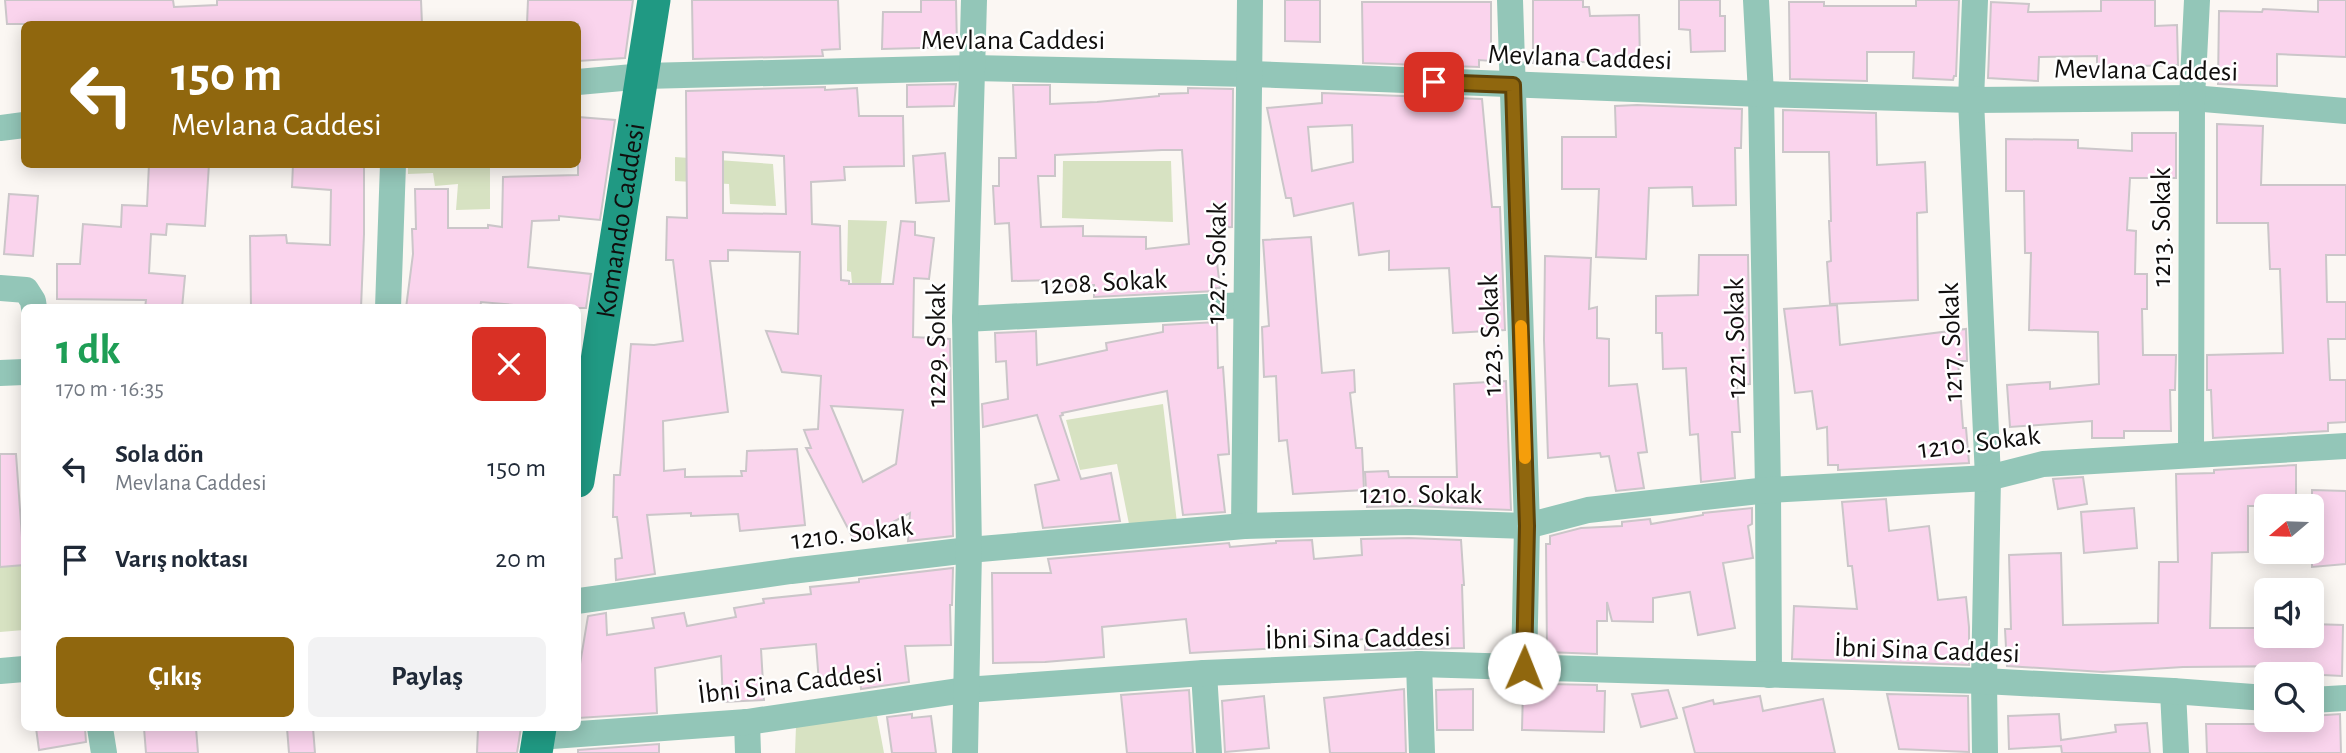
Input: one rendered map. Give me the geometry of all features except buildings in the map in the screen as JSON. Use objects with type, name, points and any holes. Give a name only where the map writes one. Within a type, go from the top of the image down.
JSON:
[{"type":"main road","name":"Komando Caddesi","points":[[581,439],[585,383],[644,76],[654,0]]},
{"type":"street","name":"1229. Sokak","points":[[965,753],[969,550],[965,319],[974,0]]},
{"type":"street","name":"1227. Sokak","points":[[1244,526],[1250,0]]},
{"type":"street","name":"1223. Sokak","points":[[1510,0],[1527,526],[1524,668]]},
{"type":"street","name":"1221. Sokak","points":[[1756,0],[1762,94],[1769,675]]},
{"type":"street","name":"1217. Sokak","points":[[1975,0],[1971,100],[1988,478],[1985,753]]},
{"type":"street","name":"1213. Sokak","points":[[2191,454],[2192,98],[2197,0]]},
{"type":"street","name":"Mevlana Caddesi","points":[[581,82],[644,76],[973,68],[1250,74],[1971,100],[2192,98],[2346,111]]},
{"type":"street","points":[[0,128],[21,125]]},
{"type":"street","points":[[388,304],[393,168]]},
{"type":"street","points":[[0,288],[26,290],[33,304]]},
{"type":"street","name":"1208. Sokak","points":[[965,319],[1245,305]]},
{"type":"street","points":[[0,373],[21,372]]},
{"type":"street","name":"1210. Sokak","points":[[581,601],[791,571],[969,550],[1244,526],[1409,522],[1527,526],[1588,510],[1768,490],[1988,478],[2043,464],[2346,446]]},
{"type":"street","points":[[1419,664],[1422,753]]},
{"type":"street","name":"İbni Sina Caddesi","points":[[538,739],[747,722],[965,691],[1204,673],[1419,664],[1984,681],[2254,697]]},
{"type":"street","points":[[0,671],[21,669]]},
{"type":"street","points":[[1204,673],[1209,753]]},
{"type":"street","points":[[2174,691],[2176,753]]},
{"type":"street","points":[[2324,699],[2346,698]]},
{"type":"street","points":[[747,722],[748,753]]},
{"type":"street","points":[[100,731],[104,753]]},
{"type":"green space","points":[[675,157],[773,164],[776,206],[730,204],[729,184],[675,181]]},
{"type":"green space","points":[[1063,161],[1171,161],[1173,222],[1062,218]]},
{"type":"green space","points":[[408,168],[490,168],[490,209],[456,210],[458,184],[435,186],[433,173],[408,174]]},
{"type":"green space","points":[[848,220],[887,221],[878,314],[855,318],[851,272],[847,271]]},
{"type":"green space","points":[[1163,404],[1177,523],[1130,529],[1117,464],[1080,470],[1066,420]]},
{"type":"green space","points":[[21,565],[21,630],[0,632],[0,567]]},
{"type":"green space","points":[[877,716],[884,753],[795,753],[796,726]]},
{"type":"slow traffic","points":[[1521,326],[1525,458]]},
{"type":"route","points":[[1434,82],[1513,85],[1527,526],[1524,668]]}]
